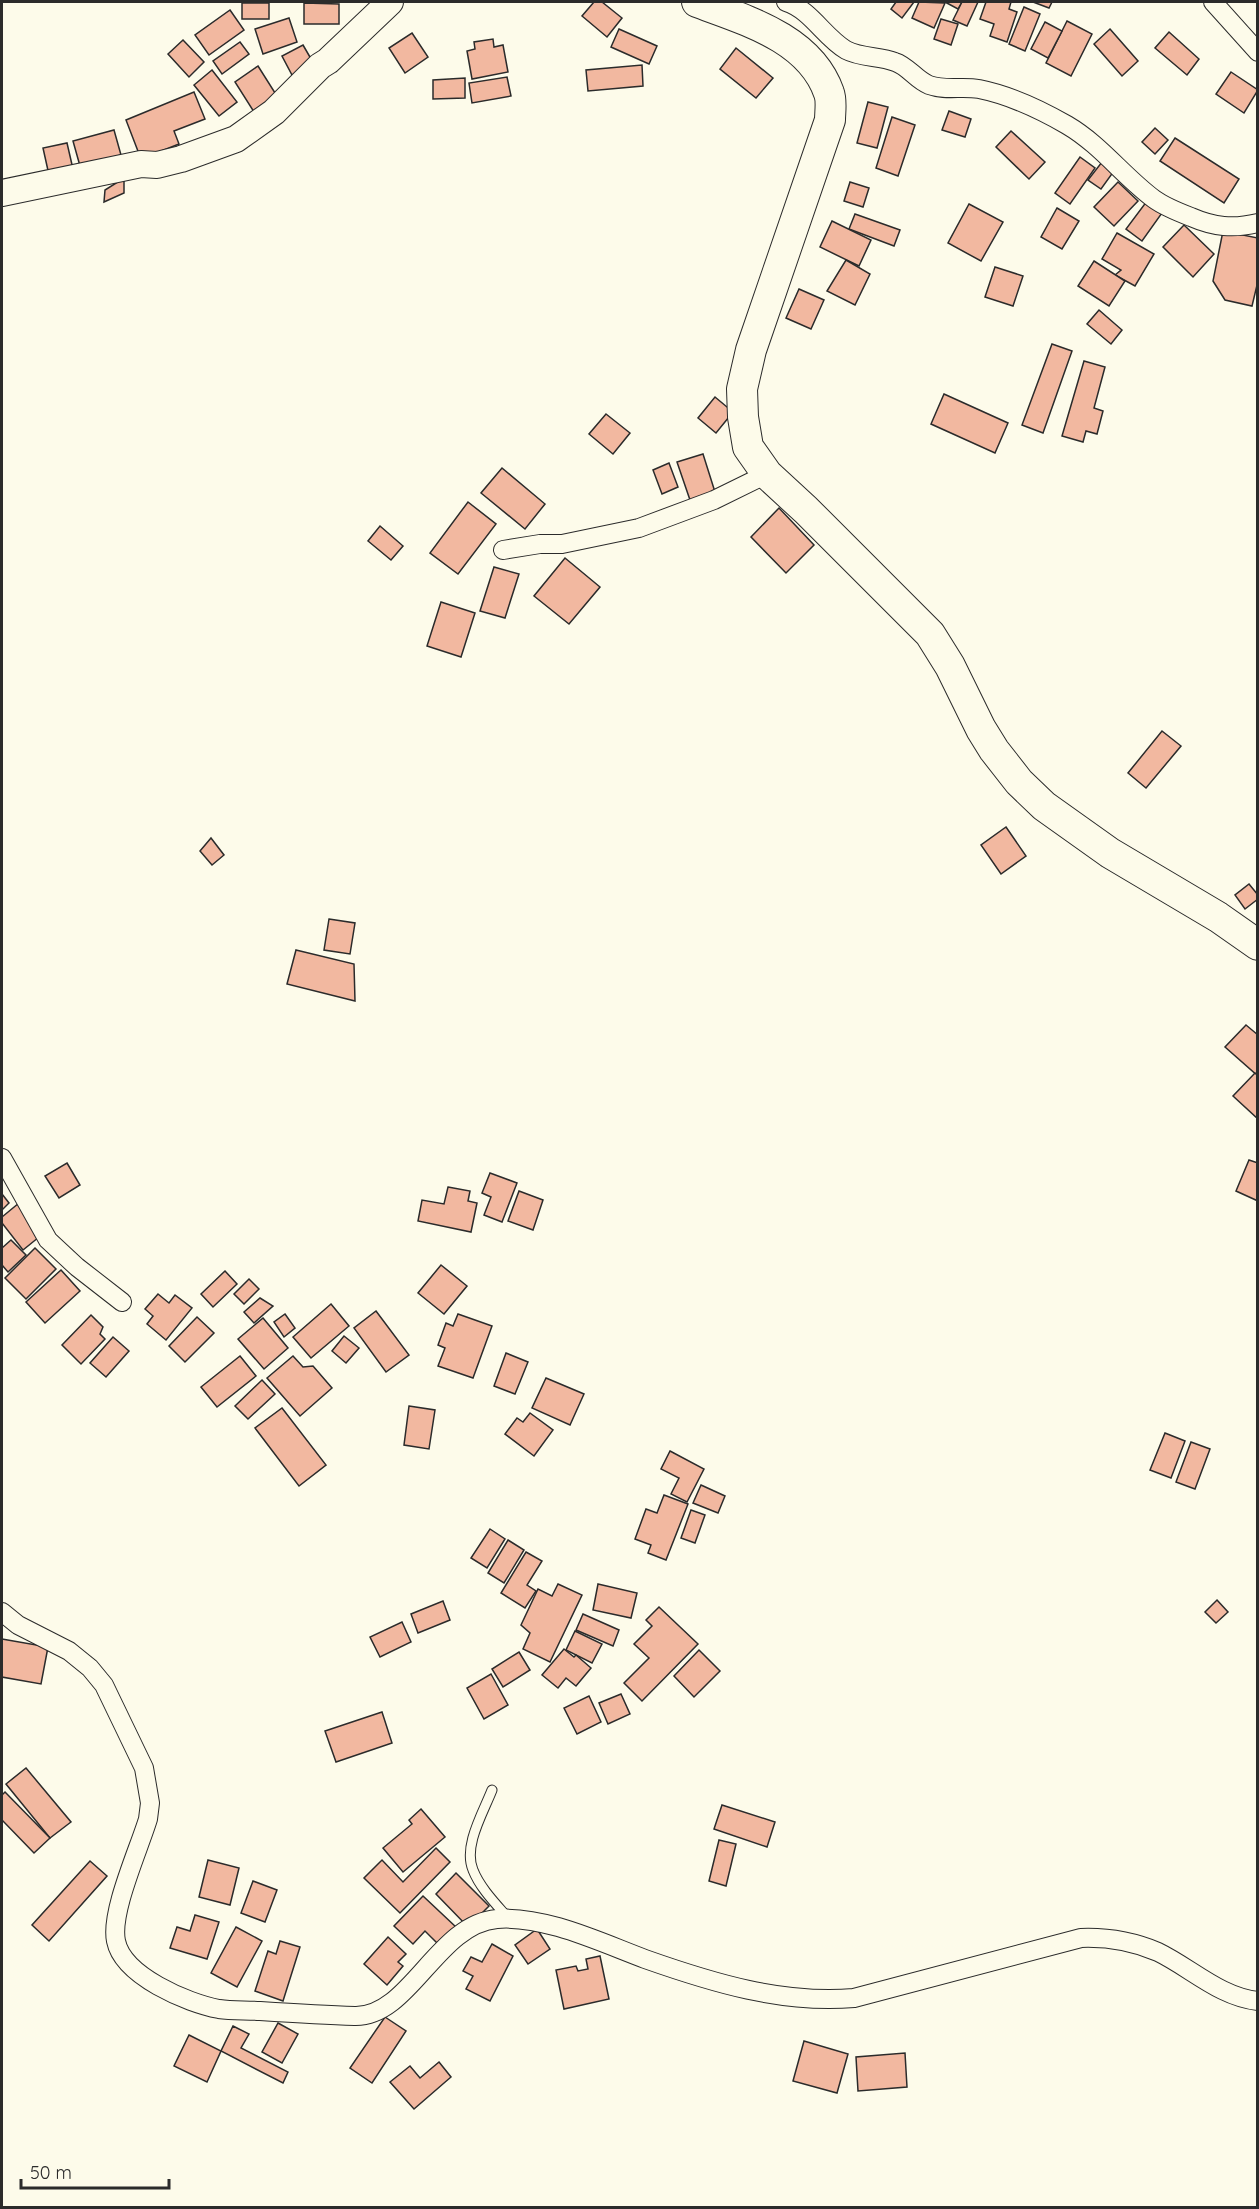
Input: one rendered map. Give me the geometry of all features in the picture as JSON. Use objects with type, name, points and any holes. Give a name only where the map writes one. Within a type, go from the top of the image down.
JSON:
[{"type":"highway","points":[[697,2],[760,27],[782,39],[804,56],[819,74],[830,94],[830,120],[751,350],[742,389],[743,417],[748,447],[766,474],[806,510],[930,634],[950,666],[990,743],[1027,790],[1044,806],[1110,853],[1218,917],[1257,945]]},
{"type":"main road","points":[[2,193],[141,164],[157,165],[236,139],[274,112],[390,2]]},
{"type":"street","points":[[786,2],[801,8],[840,45],[851,52],[898,63],[928,85],[945,88],[967,87],[990,92],[1065,124],[1094,143],[1155,200],[1174,211],[1223,227],[1257,223]]},
{"type":"street","points":[[1213,2],[1257,52]]},
{"type":"street","points":[[503,550],[540,544],[562,544],[639,528],[714,500],[766,474]]},
{"type":"street","points":[[2,1158],[48,1240],[60,1253],[122,1302]]},
{"type":"street","points":[[2,1612],[18,1624],[69,1651],[90,1668],[104,1685],[144,1768],[150,1803],[148,1819],[121,1904],[116,1941],[120,1953],[130,1965],[152,1982],[189,2000],[222,2010],[363,2016],[382,2010],[390,2004],[444,1948],[460,1935],[478,1924],[495,1919],[509,1919],[540,1923],[597,1939],[644,1958],[734,1988],[763,1994],[828,2000],[854,1998],[1081,1938],[1107,1937],[1132,1942],[1159,1953],[1229,1994],[1257,2001]]},
{"type":"lane","points":[[492,1790],[476,1832],[470,1859],[479,1882],[509,1919]]},
{"type":"building","points":[[594,2],[602,2],[622,18],[607,37],[582,16]]},
{"type":"building","points":[[896,2],[914,2],[902,18],[891,9]]},
{"type":"building","points":[[919,2],[945,3],[934,28],[912,18]]},
{"type":"building","points":[[945,2],[962,2],[958,9]]},
{"type":"building","points":[[962,2],[978,2],[967,26],[953,20]]},
{"type":"building","points":[[986,2],[1011,2],[1009,9],[1017,12],[1007,42],[990,36],[994,24],[980,19]]},
{"type":"building","points":[[1033,2],[1052,2],[1049,8]]},
{"type":"building","points":[[242,3],[269,3],[269,19],[242,19]]},
{"type":"building","points":[[304,3],[339,4],[339,24],[304,24]]},
{"type":"building","points":[[1024,7],[1040,14],[1025,51],[1009,44]]},
{"type":"building","points":[[230,10],[244,30],[209,55],[195,35]]},
{"type":"building","points":[[289,18],[297,42],[263,54],[255,29]]},
{"type":"building","points":[[941,19],[958,24],[951,45],[934,39]]},
{"type":"building","points":[[1067,21],[1092,34],[1071,76],[1046,63]]},
{"type":"building","points":[[1045,22],[1062,31],[1048,58],[1031,49]]},
{"type":"building","points":[[619,29],[657,46],[649,64],[611,47]]},
{"type":"building","points":[[1110,29],[1138,61],[1122,76],[1094,44]]},
{"type":"building","points":[[1169,32],[1199,59],[1187,75],[1155,48]]},
{"type":"building","points":[[412,33],[428,57],[405,73],[389,48]]},
{"type":"building","points":[[493,39],[494,47],[503,45],[508,72],[472,79],[467,51],[475,49],[474,42]]},
{"type":"building","points":[[183,40],[204,62],[189,77],[168,54]]},
{"type":"building","points":[[240,42],[249,54],[222,74],[213,61]]},
{"type":"building","points":[[303,45],[314,64],[292,75],[282,56]]},
{"type":"building","points":[[736,48],[773,78],[756,98],[720,69]]},
{"type":"building","points":[[642,65],[643,86],[588,91],[586,70]]},
{"type":"building","points":[[258,66],[277,96],[254,112],[235,82]]},
{"type":"building","points":[[212,70],[237,102],[219,116],[194,85]]},
{"type":"building","points":[[1231,72],[1258,90],[1244,113],[1216,94]]},
{"type":"building","points":[[507,77],[511,96],[472,103],[469,83]]},
{"type":"building","points":[[465,78],[465,98],[433,99],[433,80]]},
{"type":"building","points":[[194,92],[205,119],[174,131],[179,144],[141,159],[126,120]]},
{"type":"building","points":[[868,102],[888,107],[877,148],[857,143]]},
{"type":"building","points":[[949,111],[971,119],[965,137],[942,130]]},
{"type":"building","points":[[892,117],[915,125],[898,176],[876,168]]},
{"type":"building","points":[[1155,128],[1168,140],[1155,154],[1142,142]]},
{"type":"building","points":[[114,130],[121,155],[80,166],[73,141]]},
{"type":"building","points":[[1011,131],[1045,162],[1029,179],[996,147]]},
{"type":"building","points":[[1175,138],[1239,179],[1224,203],[1160,161]]},
{"type":"building","points":[[67,143],[73,169],[49,175],[43,148]]},
{"type":"building","points":[[1080,157],[1095,168],[1070,204],[1055,193]]},
{"type":"building","points":[[1102,162],[1114,171],[1101,189],[1088,180]]},
{"type":"building","points":[[124,178],[124,193],[104,202],[105,190]]},
{"type":"building","points":[[850,182],[869,188],[863,207],[844,201]]},
{"type":"building","points":[[1118,182],[1138,201],[1114,226],[1094,207]]},
{"type":"building","points":[[1147,201],[1162,213],[1142,241],[1126,229]]},
{"type":"building","points":[[969,204],[1003,222],[981,261],[948,243]]},
{"type":"building","points":[[1057,208],[1079,221],[1062,249],[1041,237]]},
{"type":"building","points":[[855,214],[900,230],[894,246],[849,229]]},
{"type":"building","points":[[832,221],[871,240],[859,266],[820,247]]},
{"type":"building","points":[[1184,225],[1214,254],[1193,277],[1163,247]]},
{"type":"building","points":[[1223,231],[1258,238],[1258,281],[1252,306],[1225,300],[1213,281]]},
{"type":"building","points":[[1117,233],[1154,254],[1135,286],[1115,275],[1121,270],[1102,259]]},
{"type":"building","points":[[846,260],[870,274],[855,305],[827,291]]},
{"type":"building","points":[[1094,261],[1125,281],[1109,306],[1078,286]]},
{"type":"building","points":[[995,267],[1023,276],[1013,306],[985,297]]},
{"type":"building","points":[[799,289],[824,300],[811,329],[786,318]]},
{"type":"building","points":[[1099,310],[1122,330],[1111,344],[1087,324]]},
{"type":"building","points":[[1052,344],[1072,351],[1043,433],[1022,425]]},
{"type":"building","points":[[1084,361],[1105,367],[1094,408],[1103,411],[1097,434],[1086,431],[1083,442],[1062,436]]},
{"type":"building","points":[[944,394],[1008,423],[995,453],[931,424]]},
{"type":"building","points":[[715,397],[733,412],[716,433],[698,418]]},
{"type":"building","points":[[606,414],[630,433],[613,454],[589,434]]},
{"type":"building","points":[[703,454],[715,492],[690,500],[677,462]]},
{"type":"building","points":[[669,463],[678,487],[662,494],[653,470]]},
{"type":"building","points":[[502,468],[545,504],[525,529],[481,493]]},
{"type":"building","points":[[468,502],[496,524],[458,574],[430,553]]},
{"type":"building","points":[[779,508],[814,545],[786,573],[751,537]]},
{"type":"building","points":[[380,526],[403,546],[391,560],[368,541]]},
{"type":"building","points":[[565,558],[600,587],[569,624],[534,596]]},
{"type":"building","points":[[494,567],[519,574],[505,618],[480,611]]},
{"type":"building","points":[[441,602],[475,613],[461,657],[427,646]]},
{"type":"building","points":[[1162,731],[1181,746],[1146,788],[1128,773]]},
{"type":"building","points":[[1006,827],[1026,856],[1001,874],[981,845]]},
{"type":"building","points":[[211,838],[224,855],[212,865],[200,851]]},
{"type":"building","points":[[1249,884],[1258,895],[1258,899],[1245,909],[1235,895]]},
{"type":"building","points":[[329,919],[355,923],[350,954],[324,950]]},
{"type":"building","points":[[296,950],[354,964],[355,1001],[287,984]]},
{"type":"building","points":[[1246,1025],[1258,1035],[1258,1076],[1225,1047]]},
{"type":"building","points":[[1255,1073],[1258,1076],[1258,1119],[1233,1096]]},
{"type":"building","points":[[1249,1160],[1258,1163],[1258,1201],[1236,1191]]},
{"type":"building","points":[[67,1163],[80,1185],[59,1198],[45,1176]]},
{"type":"building","points":[[490,1173],[517,1183],[502,1222],[484,1215],[491,1197],[482,1193]]},
{"type":"building","points":[[448,1187],[470,1191],[468,1201],[477,1203],[471,1232],[418,1221],[422,1200],[444,1204]]},
{"type":"building","points":[[519,1191],[543,1200],[533,1230],[508,1221]]},
{"type":"building","points":[[2,1194],[9,1203],[2,1210]]},
{"type":"building","points":[[19,1203],[44,1233],[23,1250],[2,1223],[2,1217]]},
{"type":"building","points":[[11,1240],[26,1255],[8,1272],[2,1265],[2,1248]]},
{"type":"building","points":[[35,1248],[56,1269],[26,1299],[5,1278]]},
{"type":"building","points":[[441,1265],[467,1286],[444,1314],[418,1293]]},
{"type":"building","points":[[61,1270],[80,1291],[45,1323],[26,1302]]},
{"type":"building","points":[[225,1271],[237,1284],[213,1307],[201,1294]]},
{"type":"building","points":[[249,1279],[259,1289],[244,1304],[234,1294]]},
{"type":"building","points":[[158,1294],[169,1303],[175,1295],[192,1308],[166,1340],[147,1324],[153,1316],[145,1309]]},
{"type":"building","points":[[260,1298],[273,1306],[254,1323],[244,1312]]},
{"type":"building","points":[[331,1304],[349,1326],[311,1358],[293,1337]]},
{"type":"building","points":[[376,1311],[409,1355],[386,1372],[354,1328]]},
{"type":"building","points":[[285,1314],[295,1328],[284,1337],[274,1322]]},
{"type":"building","points":[[458,1314],[492,1326],[473,1378],[438,1366],[445,1348],[438,1345],[446,1323],[453,1326]]},
{"type":"building","points":[[91,1315],[103,1327],[100,1334],[105,1339],[81,1364],[62,1345]]},
{"type":"building","points":[[197,1317],[214,1333],[185,1362],[169,1346]]},
{"type":"building","points":[[263,1318],[288,1348],[264,1369],[238,1339]]},
{"type":"building","points":[[344,1336],[359,1348],[346,1363],[332,1351]]},
{"type":"building","points":[[113,1337],[129,1351],[106,1377],[90,1363]]},
{"type":"building","points":[[506,1353],[528,1362],[515,1394],[494,1386]]},
{"type":"building","points":[[240,1356],[256,1376],[217,1407],[201,1387]]},
{"type":"building","points":[[293,1356],[303,1367],[313,1366],[332,1388],[300,1416],[267,1378]]},
{"type":"building","points":[[546,1378],[584,1394],[570,1425],[532,1408]]},
{"type":"building","points":[[262,1380],[275,1394],[248,1419],[235,1406]]},
{"type":"building","points":[[409,1406],[435,1410],[429,1449],[404,1445]]},
{"type":"building","points":[[282,1408],[326,1465],[299,1486],[255,1428]]},
{"type":"building","points":[[530,1413],[553,1430],[534,1456],[505,1434],[517,1418],[523,1422]]},
{"type":"building","points":[[1165,1433],[1185,1441],[1171,1478],[1150,1470]]},
{"type":"building","points":[[1191,1442],[1210,1449],[1195,1489],[1176,1482]]},
{"type":"building","points":[[670,1451],[704,1469],[687,1502],[671,1494],[679,1478],[661,1469]]},
{"type":"building","points":[[701,1485],[725,1496],[718,1513],[693,1503]]},
{"type":"building","points":[[664,1495],[688,1504],[666,1560],[648,1553],[651,1545],[635,1539],[646,1509],[657,1513]]},
{"type":"building","points":[[691,1510],[705,1515],[695,1543],[681,1538]]},
{"type":"building","points":[[490,1529],[505,1539],[487,1568],[471,1558]]},
{"type":"building","points":[[508,1540],[524,1550],[504,1583],[488,1573]]},
{"type":"building","points":[[526,1552],[542,1561],[527,1585],[536,1591],[525,1608],[501,1593]]},
{"type":"building","points":[[558,1584],[582,1595],[550,1662],[523,1649],[530,1633],[521,1625],[538,1589],[552,1596]]},
{"type":"building","points":[[598,1584],[637,1593],[631,1618],[593,1610]]},
{"type":"building","points":[[1217,1600],[1228,1612],[1216,1623],[1205,1612]]},
{"type":"building","points":[[443,1601],[450,1620],[418,1633],[411,1614]]},
{"type":"building","points":[[659,1607],[698,1644],[642,1701],[624,1683],[649,1658],[634,1644],[652,1626],[646,1620]]},
{"type":"building","points":[[583,1614],[619,1630],[613,1646],[576,1630]]},
{"type":"building","points":[[402,1622],[411,1642],[380,1657],[370,1637]]},
{"type":"building","points":[[575,1631],[602,1644],[592,1663],[566,1650]]},
{"type":"building","points":[[2,1639],[48,1647],[41,1684],[2,1677]]},
{"type":"building","points":[[564,1649],[574,1657],[576,1655],[591,1668],[576,1686],[566,1678],[558,1688],[542,1675]]},
{"type":"building","points":[[699,1650],[720,1671],[694,1697],[674,1676]]},
{"type":"building","points":[[519,1652],[530,1670],[503,1687],[492,1669]]},
{"type":"building","points":[[491,1674],[508,1705],[484,1719],[467,1688]]},
{"type":"building","points":[[621,1694],[630,1714],[608,1724],[599,1703]]},
{"type":"building","points":[[589,1696],[601,1722],[577,1734],[564,1708]]},
{"type":"building","points":[[382,1712],[392,1743],[336,1762],[325,1731]]},
{"type":"building","points":[[26,1768],[71,1822],[50,1838],[6,1784]]},
{"type":"building","points":[[5,1792],[50,1838],[34,1853],[2,1820],[2,1795]]},
{"type":"building","points":[[722,1805],[775,1822],[767,1847],[714,1829]]},
{"type":"building","points":[[421,1809],[445,1837],[403,1872],[383,1848],[412,1824],[409,1820]]},
{"type":"building","points":[[719,1840],[736,1844],[726,1886],[709,1881]]},
{"type":"building","points":[[436,1848],[450,1862],[400,1913],[364,1878],[382,1860],[403,1882]]},
{"type":"building","points":[[208,1860],[239,1868],[230,1905],[199,1897]]},
{"type":"building","points":[[90,1861],[107,1876],[49,1941],[32,1925]]},
{"type":"building","points":[[456,1873],[489,1906],[468,1927],[436,1894]]},
{"type":"building","points":[[253,1881],[277,1890],[265,1922],[241,1913]]},
{"type":"building","points":[[423,1896],[457,1928],[440,1946],[425,1931],[413,1944],[394,1926]]},
{"type":"building","points":[[195,1915],[219,1922],[207,1959],[170,1948],[177,1927],[190,1931]]},
{"type":"building","points":[[236,1927],[262,1941],[237,1987],[211,1973]]},
{"type":"building","points":[[537,1929],[550,1949],[528,1964],[515,1945]]},
{"type":"building","points":[[388,1937],[406,1954],[398,1962],[403,1966],[387,1985],[364,1964]]},
{"type":"building","points":[[280,1941],[300,1947],[283,2001],[255,1991],[268,1951],[276,1954]]},
{"type":"building","points":[[492,1944],[513,1956],[490,2001],[466,1989],[473,1976],[463,1971],[471,1957],[482,1962]]},
{"type":"building","points":[[600,1956],[609,1999],[564,2009],[556,1970],[576,1966],[578,1971],[588,1969],[586,1959]]},
{"type":"building","points":[[385,2017],[406,2031],[372,2083],[350,2068]]},
{"type":"building","points":[[278,2023],[298,2034],[282,2063],[262,2052]]},
{"type":"building","points":[[233,2026],[249,2034],[241,2048],[288,2072],[283,2083],[221,2051]]},
{"type":"building","points":[[189,2035],[221,2051],[207,2082],[174,2066]]},
{"type":"building","points":[[804,2041],[848,2054],[837,2093],[793,2081]]},
{"type":"building","points":[[905,2053],[907,2087],[858,2091],[856,2057]]},
{"type":"building","points":[[439,2062],[451,2077],[414,2109],[390,2082],[410,2066],[420,2078]]}]
